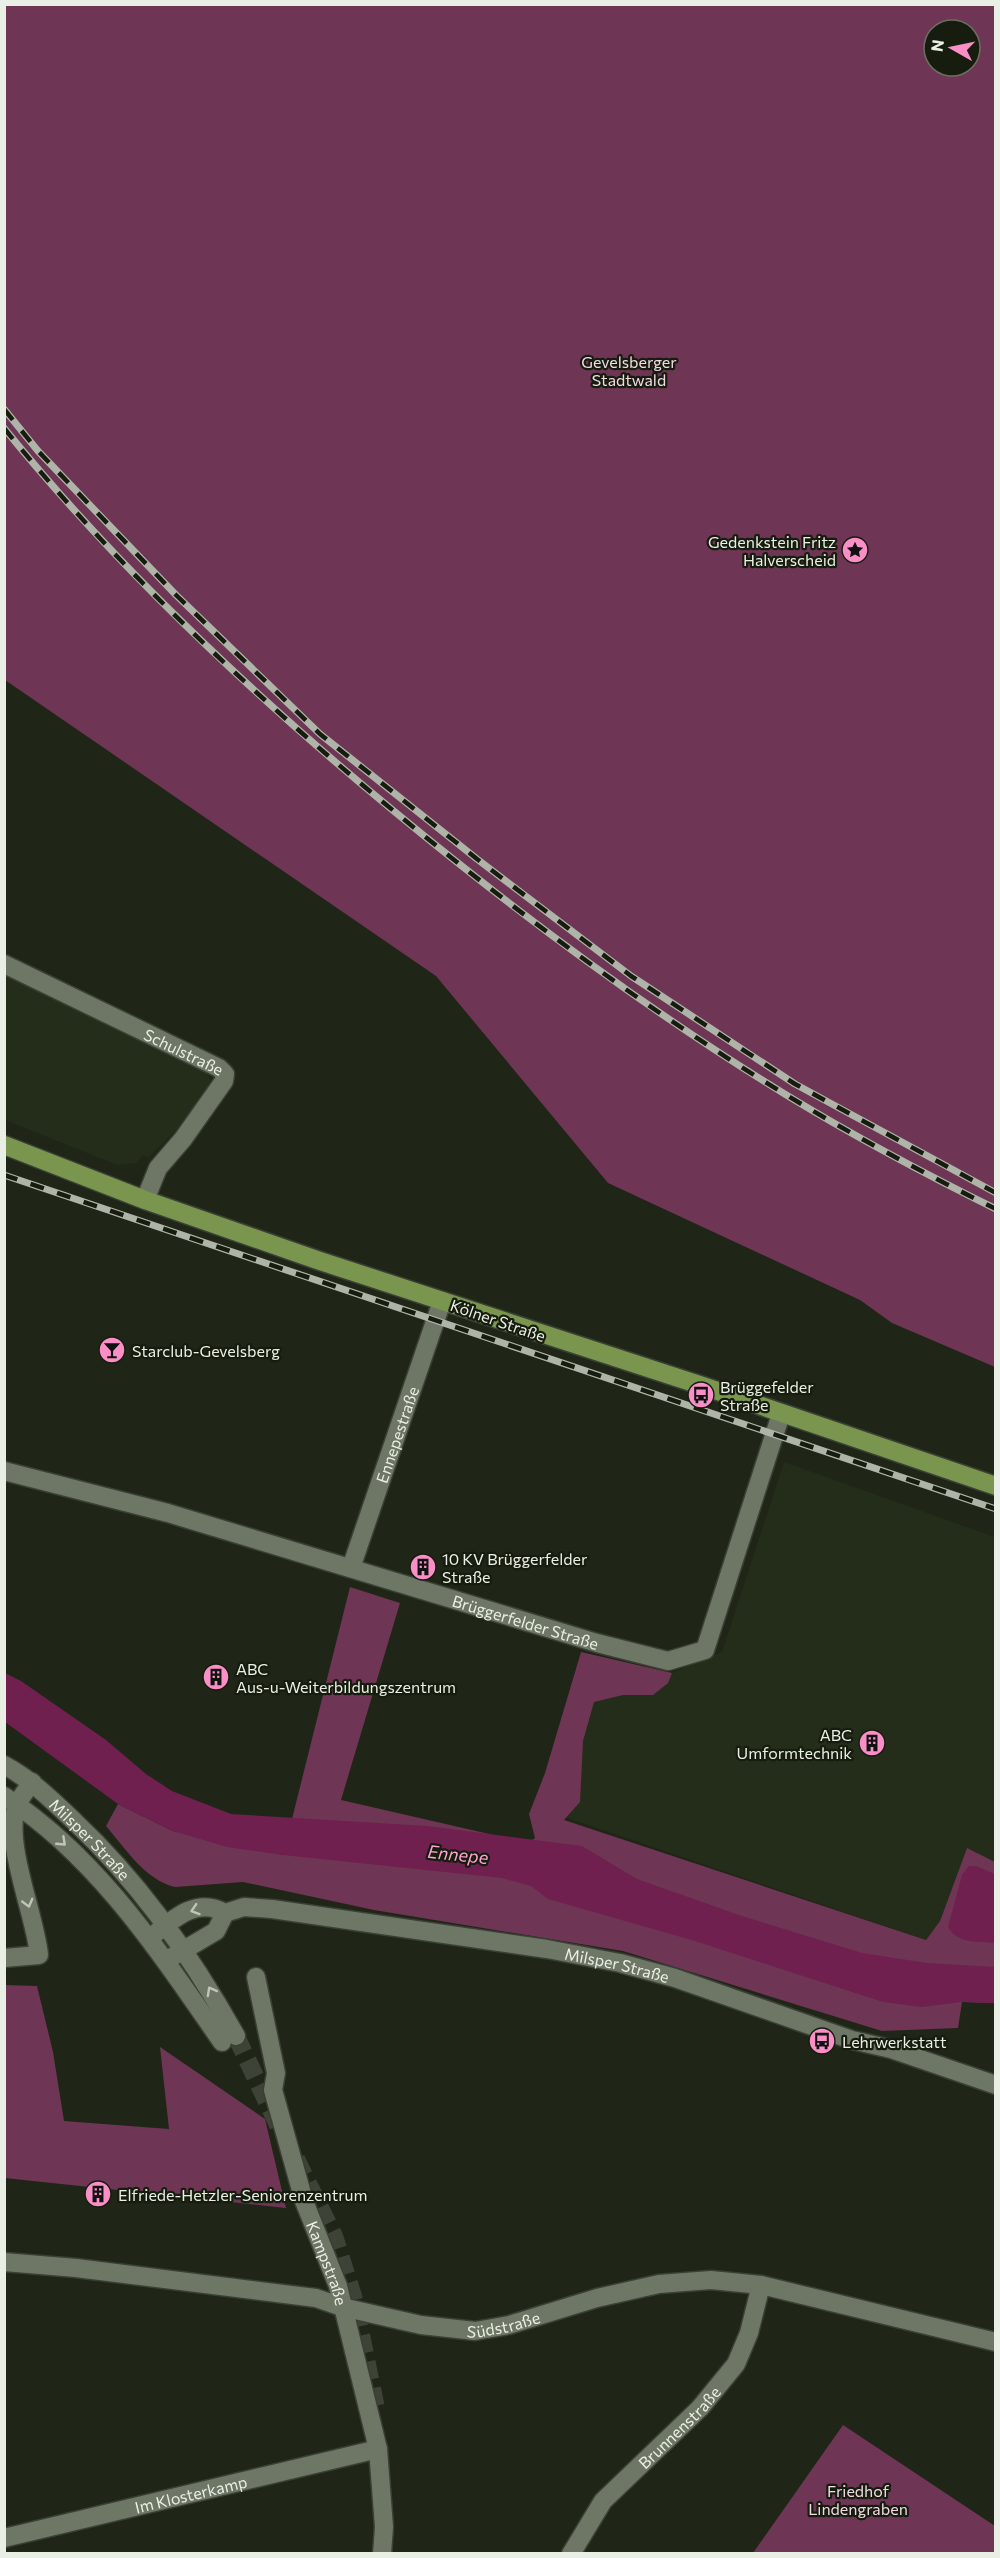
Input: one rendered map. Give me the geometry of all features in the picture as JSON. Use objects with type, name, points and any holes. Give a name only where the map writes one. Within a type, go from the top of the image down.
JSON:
[{"type":"main road","name":"Kölner Straße","points":[[8,1149],[320,1261],[996,1486]]},
{"type":"street","name":"Schulstraße","points":[[4,964],[219,1068],[225,1074],[224,1081],[183,1139],[158,1168],[145,1200]]},
{"type":"street","name":"Ennepestraße","points":[[351,1568],[442,1301]]},
{"type":"street","name":"Brüggerfelder Straße","points":[[4,1471],[168,1513],[597,1643],[668,1661],[705,1650],[782,1414]]},
{"type":"street","name":"Milsper Straße","points":[[4,1765],[32,1782],[94,1840],[166,1925]]},
{"type":"street","points":[[4,1958],[39,1955],[37,1937],[20,1875],[11,1800],[32,1782]]},
{"type":"street","name":"Milsper Straße","points":[[11,1800],[66,1845],[150,1938],[229,2039],[184,1948]]},
{"type":"street","name":"Milsper Straße","points":[[150,1938],[194,1907],[213,1906],[225,1913],[244,1907],[272,1909],[547,1949],[620,1963],[675,1978],[852,2040],[891,2049],[996,2085]]},
{"type":"street","points":[[167,1960],[216,1931],[225,1913]]},
{"type":"street","points":[[166,1925],[184,1948]]},
{"type":"street","name":"Kampstraße","points":[[256,1977],[276,2073],[273,2090],[304,2201],[338,2286],[378,2449],[384,2526],[382,2553]]},
{"type":"street","name":"Südstraße","points":[[4,2262],[76,2268],[316,2298],[342,2307],[421,2325],[475,2331],[492,2329],[597,2298],[659,2284],[711,2280],[761,2285],[996,2342]]},
{"type":"street","name":"Brunnenstraße","points":[[571,2553],[603,2501],[700,2408],[736,2364],[749,2333],[761,2285]]},
{"type":"street","name":"Im Klosterkamp","points":[[4,2538],[378,2449]]},
{"type":"shaded area","points":[[4,964],[57,990],[206,1073],[210,1079],[210,1086],[178,1128],[148,1158],[143,1155],[136,1163],[117,1165],[5,1120]]},
{"type":"shaded area","name":"ABC Umformtechnik","points":[[784,1462],[995,1537],[995,1862],[967,1848],[940,1921],[926,1940],[541,1809],[581,1652],[672,1673],[722,1652]]},
{"type":"green space","name":"Gevelsberger Stadtwald","points":[[5,4],[995,5],[995,1367],[892,1323],[860,1300],[608,1183],[436,976],[5,680]]},
{"type":"green space","points":[[350,1587],[400,1603],[341,1800],[528,1843],[535,1838],[529,1814],[545,1773],[581,1652],[672,1673],[668,1683],[653,1695],[623,1695],[594,1702],[583,1741],[580,1802],[564,1820],[926,1940],[940,1921],[967,1848],[995,1862],[995,2003],[962,2002],[958,2028],[882,2031],[623,1951],[374,1910],[243,1882],[175,1887],[154,1878],[136,1862],[106,1826],[118,1804],[173,1831],[283,1855]]},
{"type":"green space","points":[[5,1985],[37,1986],[53,2052],[64,2121],[169,2129],[160,2047],[265,2119],[286,2208],[5,2178]]},
{"type":"green space","name":"Friedhof Lindengraben","points":[[843,2425],[995,2526],[995,2553],[753,2553]]},
{"type":"water","name":"Ennepe","points":[[5,1673],[21,1681],[106,1740],[146,1774],[172,1791],[231,1814],[427,1826],[582,1846],[637,1879],[742,1916],[862,1953],[927,1963],[995,1967],[995,2003],[962,2002],[922,2007],[883,2002],[695,1941],[548,1899],[531,1886],[502,1878],[227,1847],[173,1831],[118,1804],[5,1722]]},
{"type":"water","points":[[969,1866],[976,1866],[995,1874],[995,1943],[962,1939],[948,1927],[962,1875]]},
{"type":"tunnel","points":[[236,2036],[279,2127]]},
{"type":"tunnel","points":[[296,2159],[334,2236],[353,2296],[376,2408]]},
{"type":"railway","points":[[4,409],[38,451],[176,595],[320,734],[477,859],[631,976],[795,1084],[996,1193]]},
{"type":"railway","points":[[4,428],[94,532],[190,630],[342,768],[490,888],[636,996],[737,1064],[865,1140],[996,1209]]},
{"type":"railway","points":[[4,1175],[996,1509]]},
{"type":"place","name":"Gedenkstein Fritz Halverscheid","points":[[855,550]]},
{"type":"place","name":"Starclub-Gevelsberg","points":[[112,1350]]},
{"type":"place","name":"Brüggefelder Straße","points":[[701,1395]]},
{"type":"place","name":"10 KV Brüggerfelder Straße","points":[[423,1567]]},
{"type":"place","name":"ABC Aus-u-Weiterbildungszentrum","points":[[216,1677]]},
{"type":"place","name":"ABC Umformtechnik","points":[[872,1743]]},
{"type":"place","name":"Lehrwerkstatt","points":[[822,2041]]},
{"type":"place","name":"Elfriede-Hetzler-Seniorenzentrum","points":[[98,2194]]}]
